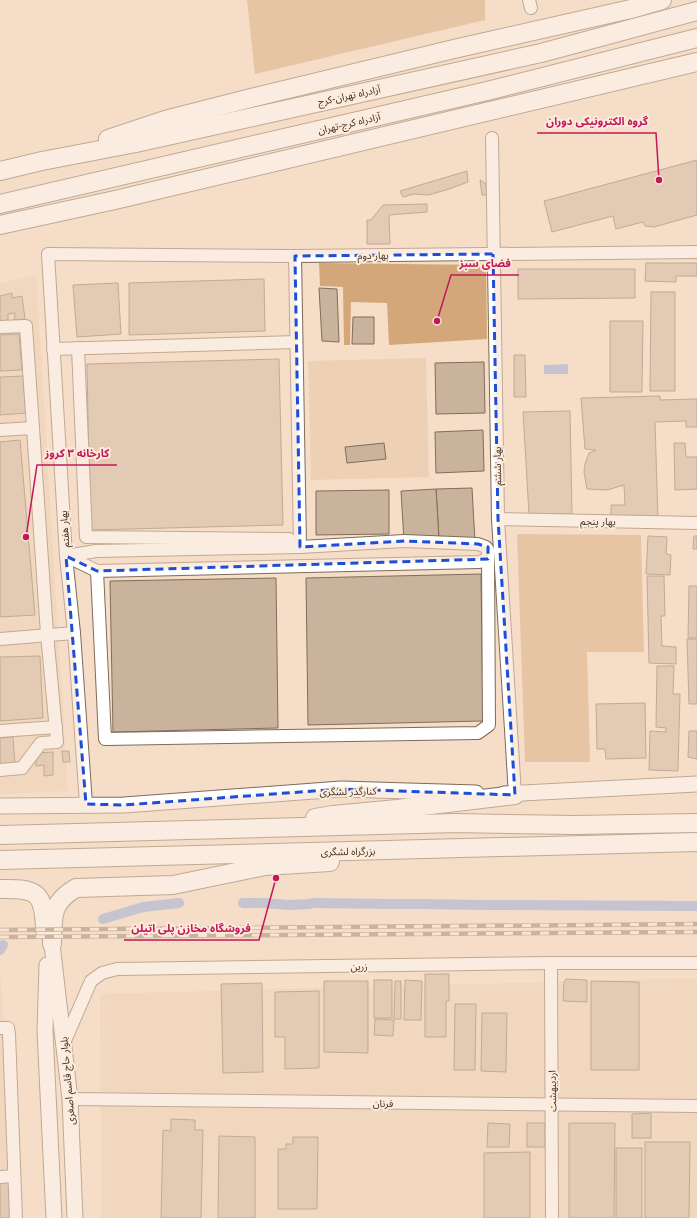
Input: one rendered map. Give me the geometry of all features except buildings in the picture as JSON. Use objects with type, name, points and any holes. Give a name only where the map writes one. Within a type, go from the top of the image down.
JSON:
[{"type":"highway","points":[[42,161],[165,120],[454,49],[631,9],[662,0]]},
{"type":"highway","name":"آزادراه تهران-کرج","points":[[0,171],[42,161],[136,143],[541,53],[697,11]]},
{"type":"highway","name":"آزادراه کرج-تهران","points":[[0,204],[487,91],[697,38]]},
{"type":"highway","points":[[0,225],[114,200],[697,62]]},
{"type":"highway","points":[[251,828],[333,815],[515,795]]},
{"type":"highway","points":[[0,835],[456,823],[573,825],[697,823]]},
{"type":"highway","name":"بزرگراه لشگری","points":[[0,860],[231,852],[406,850],[697,842]]},
{"type":"highway","points":[[49,944],[53,912],[63,896],[76,888],[173,885],[265,866],[365,859],[406,850]]},
{"type":"highway","points":[[0,889],[19,889],[32,892],[42,900],[49,944]]},
{"type":"main road","name":"کنارگذر لشگری","points":[[0,806],[86,804],[124,805],[341,789],[515,795],[697,784]]},
{"type":"main road","name":"بلوار حاج قاسم اصغری","points":[[49,944],[64,1043],[70,1099],[75,1218]]},
{"type":"main road","name":"بلوار حاج قاسم اصغری","points":[[49,944],[46,1031],[54,1218]]},
{"type":"main road","points":[[48,1080],[68,1081]]},
{"type":"street","name":"بهار ششم","points":[[492,138],[498,519],[515,795]]},
{"type":"street","name":"بهار دوم","points":[[48,254],[295,256],[697,252]]},
{"type":"street","name":"بهار هفتم","points":[[48,254],[66,556],[74,633],[86,804]]},
{"type":"street","points":[[295,256],[300,548]]},
{"type":"street","points":[[0,327],[26,326],[47,634],[57,742],[41,743],[22,768],[0,770]]},
{"type":"street","points":[[53,349],[296,342]]},
{"type":"street","points":[[78,348],[86,537],[289,539],[300,548]]},
{"type":"street","points":[[0,430],[33,428]]},
{"type":"street","name":"بهار پنجم","points":[[498,519],[697,523]]},
{"type":"street","points":[[66,556],[96,551],[300,548],[404,541],[478,544],[486,546],[488,550],[489,725],[478,733],[105,739],[97,571]]},
{"type":"street","points":[[66,556],[97,571],[480,562],[488,559]]},
{"type":"street","points":[[0,639],[74,633]]},
{"type":"street","points":[[0,730],[56,727]]},
{"type":"street","name":"زرین","points":[[64,1043],[91,981],[102,973],[117,970],[551,963],[697,963]]},
{"type":"street","name":"اردیبهشت","points":[[551,963],[552,1218]]},
{"type":"street","points":[[0,1028],[8,1028],[9,1034],[16,1218]]},
{"type":"street","name":"فرنان","points":[[70,1099],[697,1106]]},
{"type":"street","points":[[0,1177],[14,1176]]},
{"type":"highlighted area","points":[[493,254],[498,519],[515,795],[341,789],[124,805],[86,804],[66,556],[97,571],[488,559],[488,547],[478,544],[404,541],[300,547],[295,256]]},
{"type":"shaded area","points":[[247,0],[485,0],[485,20],[255,74]]},
{"type":"shaded area","points":[[319,263],[486,265],[487,339],[389,345],[387,303],[351,302],[350,345],[344,345],[343,287],[320,286]]},
{"type":"shaded area","points":[[36,275],[68,791],[0,794],[0,283]]},
{"type":"shaded area","points":[[426,358],[429,477],[311,480],[308,361]]},
{"type":"shaded area","points":[[517,534],[641,535],[644,652],[587,652],[590,762],[525,762]]},
{"type":"shaded area","points":[[0,970],[14,1176],[0,1218]]},
{"type":"shaded area","points":[[697,978],[697,1218],[101,1218],[100,994]]},
{"type":"water","points":[[568,364],[568,374],[544,374],[544,365]]},
{"type":"waterway","points":[[103,919],[143,907],[179,903]]},
{"type":"waterway","points":[[243,903],[260,903]]},
{"type":"waterway","points":[[264,903],[289,905],[310,904]]},
{"type":"waterway","points":[[313,903],[390,904]]},
{"type":"waterway","points":[[394,904],[419,904]]},
{"type":"waterway","points":[[423,904],[481,905]]},
{"type":"waterway","points":[[485,905],[697,906]]},
{"type":"waterway","points":[[0,950],[3,945]]},
{"type":"railway","points":[[0,930],[697,924]]},
{"type":"railway","points":[[0,937],[697,932]]},
{"type":"place","name":"گروه الکترونیکی دوران","points":[[659,180]]},
{"type":"place","name":"فضای سبز","points":[[437,321]]},
{"type":"place","name":"کارخانه ۳ کروز","points":[[26,537]]},
{"type":"place","name":"فروشگاه مخازن پلی اتیلن","points":[[276,878]]}]
